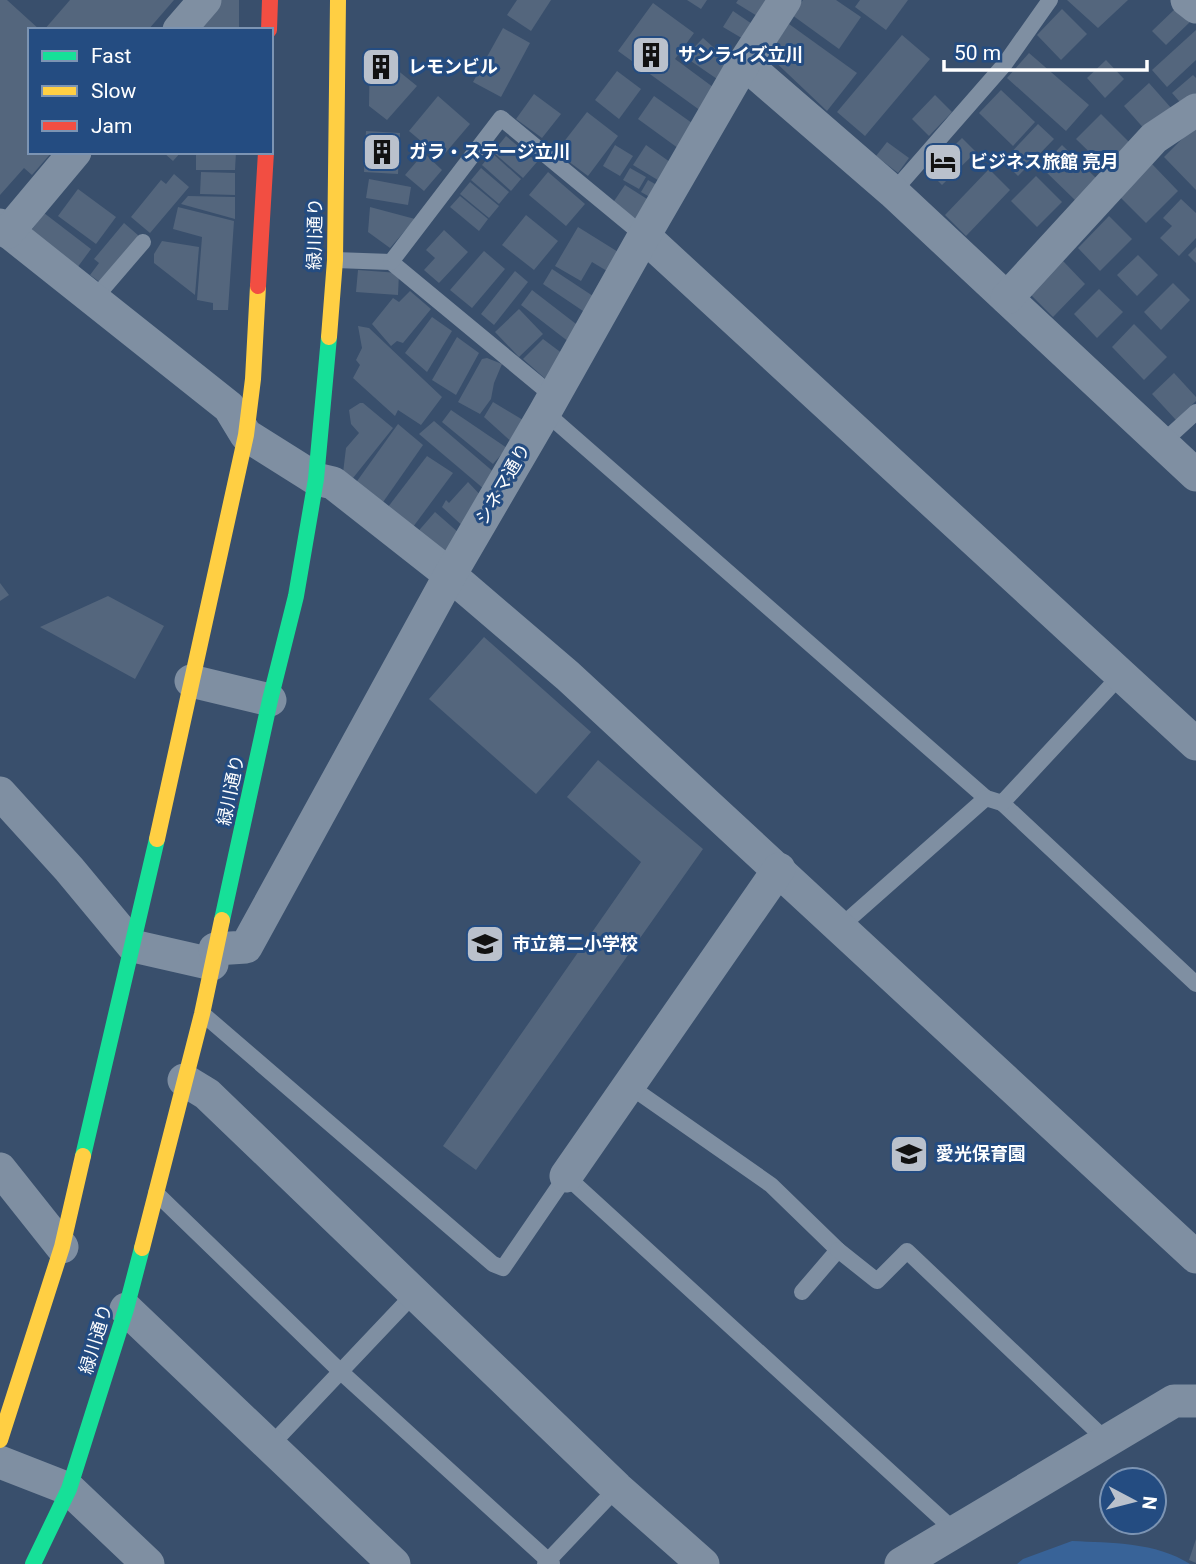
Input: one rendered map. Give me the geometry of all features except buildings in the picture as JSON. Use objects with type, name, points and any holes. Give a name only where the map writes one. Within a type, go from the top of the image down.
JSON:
[{"type":"street","points":[[181,28],[205,0]]},
{"type":"street","points":[[269,28],[270,0]]},
{"type":"street","name":"緑川通り","points":[[33,1564],[69,1489],[126,1309],[202,1014],[270,700],[296,596],[316,479],[326,394],[335,260],[338,0]]},
{"type":"street","name":"シネマ通り","points":[[214,957],[246,947],[450,575],[744,63],[785,0]]},
{"type":"street","points":[[1187,0],[1196,7]]},
{"type":"street","points":[[744,63],[893,192],[1196,475]]},
{"type":"street","points":[[1007,298],[1154,138],[1196,110]]},
{"type":"street","points":[[73,154],[4,229],[229,407],[246,435],[316,479],[333,483],[450,575],[568,676],[1196,1257]]},
{"type":"street","points":[[0,1440],[62,1247],[133,946],[246,435],[255,355],[266,154]]},
{"type":"street","points":[[644,236],[1196,744]]},
{"type":"street","points":[[191,681],[270,700]]},
{"type":"street","points":[[0,793],[69,869],[133,946],[214,957]]},
{"type":"street","points":[[566,1176],[779,869]]},
{"type":"street","points":[[184,1080],[207,1094],[617,1488],[703,1564]]},
{"type":"street","points":[[0,1169],[62,1247]]},
{"type":"street","points":[[126,1309],[390,1563]]},
{"type":"street","points":[[901,1564],[1174,1401],[1196,1401]]},
{"type":"street","points":[[0,1462],[69,1489],[148,1564]]},
{"type":"lane","points":[[893,192],[1003,65],[1050,0]]},
{"type":"lane","points":[[391,262],[501,118],[644,236]]},
{"type":"lane","points":[[94,299],[144,242]]},
{"type":"lane","points":[[335,260],[391,262],[986,798],[1002,803],[1196,984]]},
{"type":"lane","points":[[1162,443],[1196,412]]},
{"type":"lane","points":[[1002,803],[1120,676]]},
{"type":"lane","points":[[840,927],[986,798]]},
{"type":"lane","points":[[202,1014],[493,1264],[503,1268],[566,1176],[956,1532]]},
{"type":"lane","points":[[628,1085],[771,1185],[838,1250],[877,1281],[907,1251],[1107,1441]]},
{"type":"lane","points":[[155,1191],[341,1372],[549,1563],[617,1488]]},
{"type":"lane","points":[[802,1292],[838,1250]]},
{"type":"lane","points":[[270,1446],[415,1293]]},
{"type":"shaded area","points":[[1072,1541],[1118,1543],[1148,1548],[1163,1551],[1190,1564],[1017,1564],[1023,1559]]},
{"type":"traffic: fast","points":[[222,920],[270,700],[296,596],[316,479],[329,337]]},
{"type":"traffic: fast","points":[[83,1156],[157,839]]},
{"type":"traffic: fast","points":[[33,1564],[69,1489],[126,1309],[142,1248]]},
{"type":"traffic: slow","points":[[329,337],[335,260],[338,0]]},
{"type":"traffic: slow","points":[[157,839],[246,435],[253,379],[258,286]]},
{"type":"traffic: slow","points":[[142,1248],[202,1014],[222,920]]},
{"type":"traffic: slow","points":[[0,1440],[62,1247],[83,1156]]},
{"type":"traffic: jam","points":[[269,28],[270,0]]},
{"type":"traffic: jam","points":[[258,286],[266,154]]},
{"type":"place","name":"サンライズ立川","points":[[651,55]]},
{"type":"place","name":"レモンビル","points":[[381,67]]},
{"type":"place","name":"ガラ・ステージ立川","points":[[382,152]]},
{"type":"place","name":"ビジネス旅館 亮月","points":[[943,162]]},
{"type":"place","name":"市立第二小学校","points":[[485,944]]},
{"type":"place","name":"愛光保育園","points":[[909,1154]]}]
